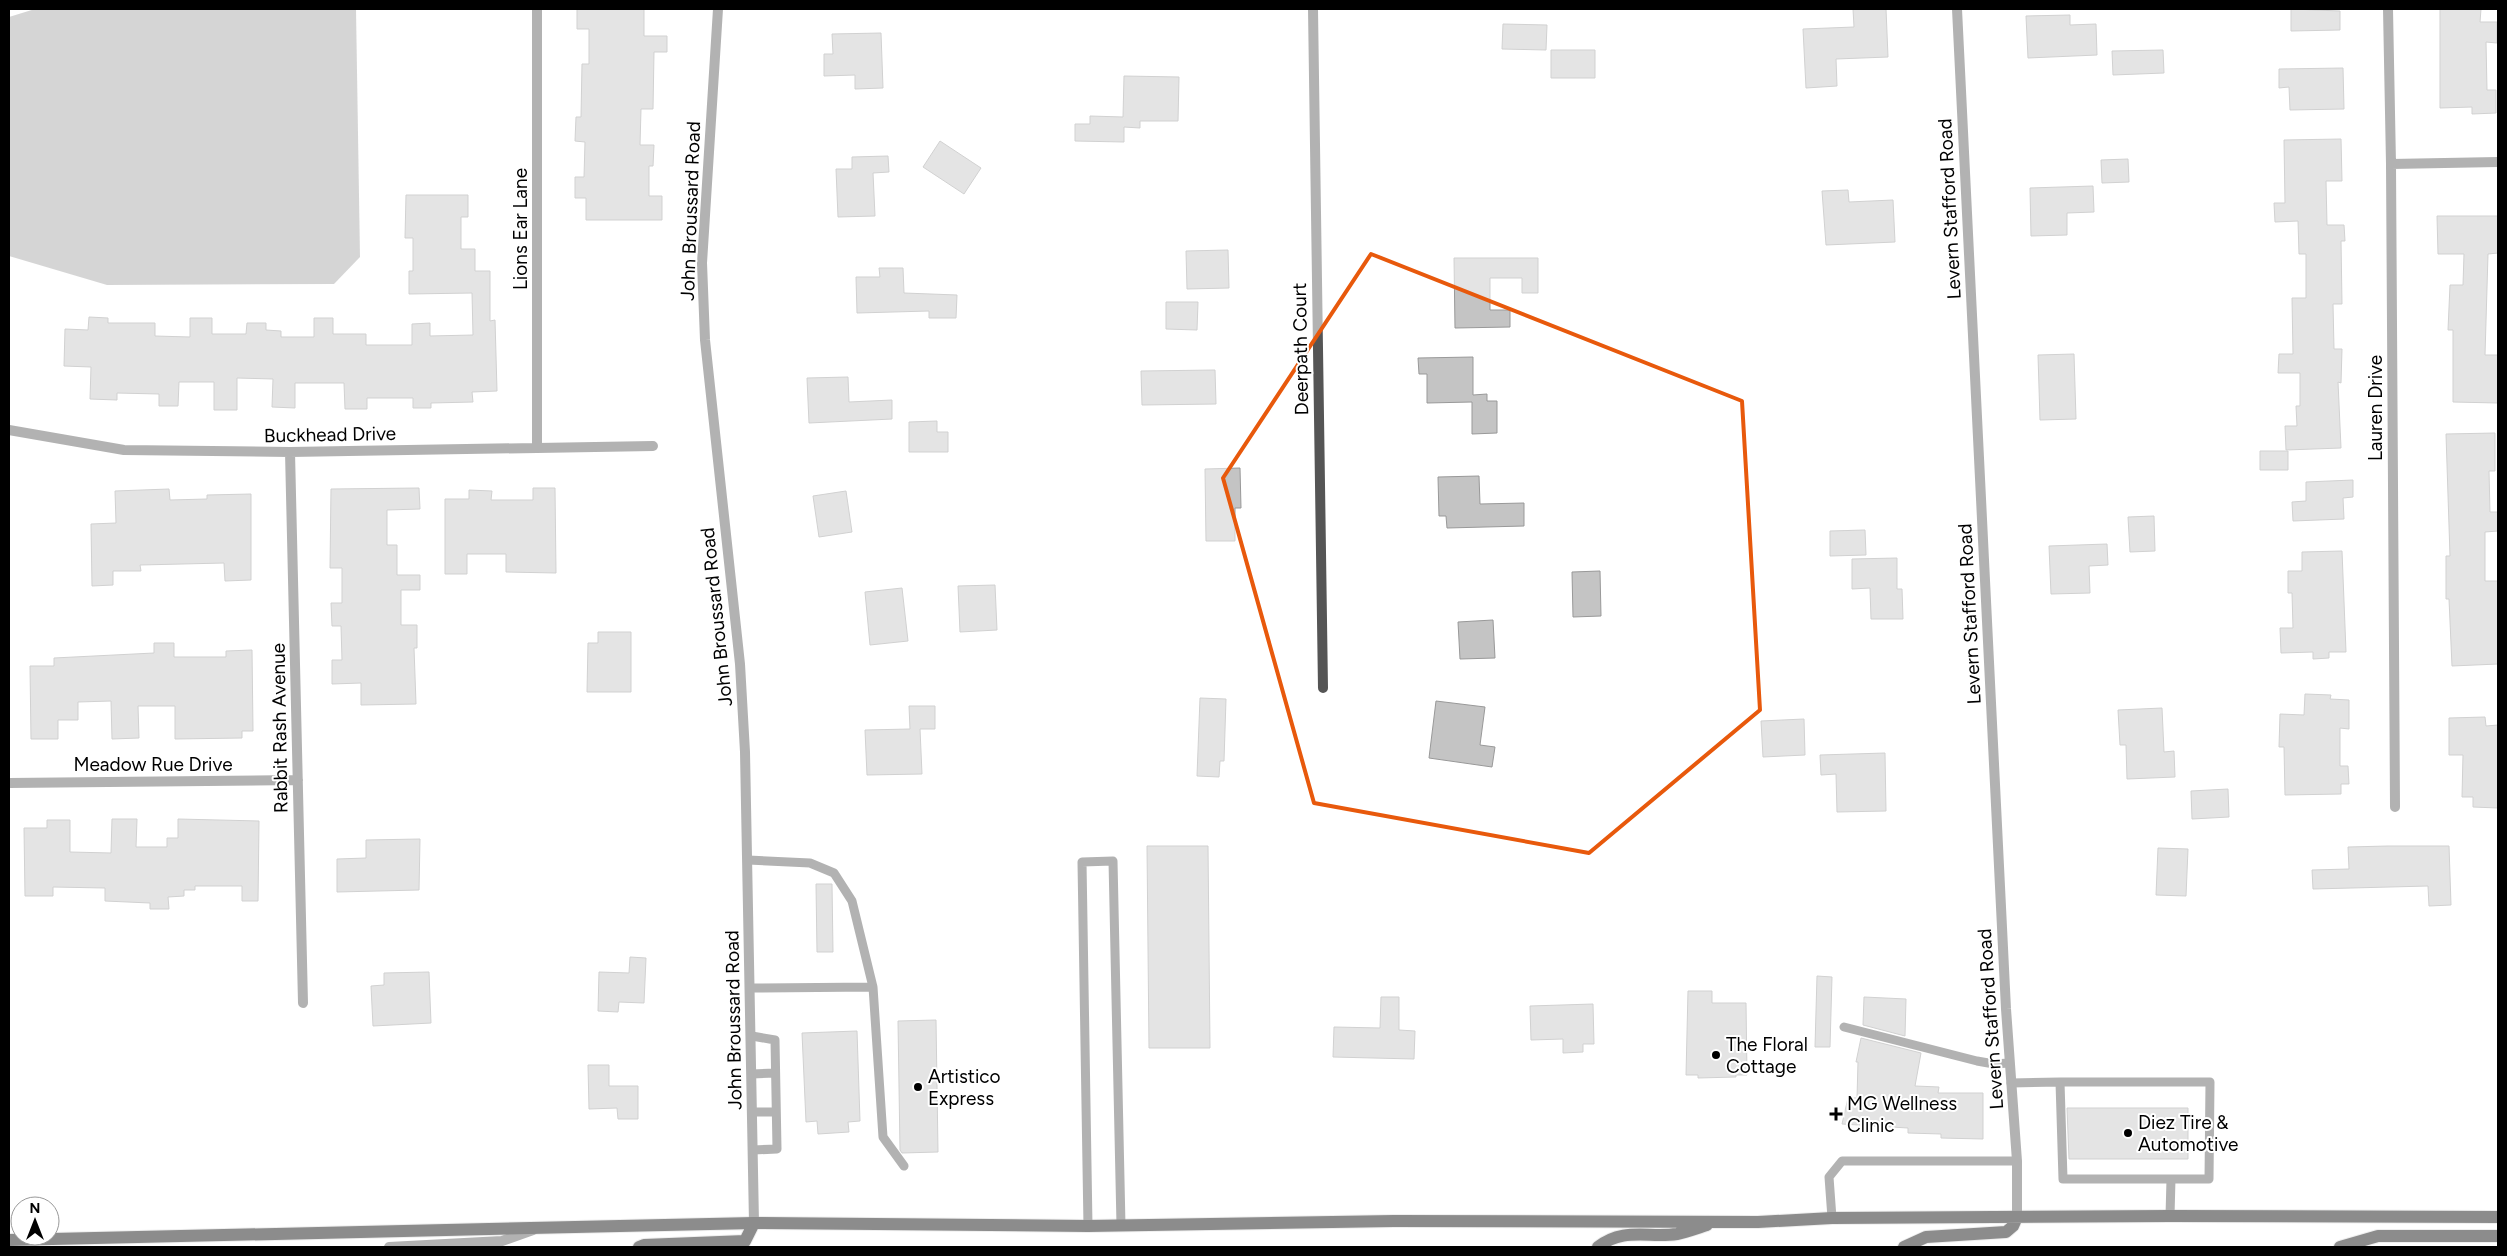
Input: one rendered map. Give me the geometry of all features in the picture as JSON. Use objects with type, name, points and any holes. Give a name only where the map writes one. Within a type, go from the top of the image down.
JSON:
[{"type":"main road","points":[[1904,1247],[1926,1237],[2006,1232],[2014,1226],[2017,1217]]},
{"type":"main road","points":[[9,1240],[543,1226],[754,1223],[1088,1226],[1404,1221],[1721,1221],[1832,1218],[2498,1217]]},
{"type":"main road","points":[[1598,1247],[1607,1240],[1625,1234],[1676,1234],[1721,1221]]},
{"type":"main road","points":[[639,1247],[644,1245],[745,1241],[754,1223]]},
{"type":"main road","points":[[2340,1247],[2378,1236],[2498,1236]]},
{"type":"street","name":"Lions Ear Lane","points":[[537,9],[537,448]]},
{"type":"street","name":"John Broussard Road","points":[[718,9],[702,263],[705,340],[740,664],[746,752],[754,1223]]},
{"type":"street","name":"Deerpath Court","points":[[1313,9],[1323,688]]},
{"type":"street","name":"Levern Stafford Road","points":[[1957,9],[2009,1063],[2017,1161],[2017,1217]]},
{"type":"street","name":"Lauren Drive","points":[[2388,9],[2396,807]]},
{"type":"street","points":[[2391,164],[2498,162]]},
{"type":"street","name":"Buckhead Drive","points":[[9,430],[124,450],[290,452],[654,446]]},
{"type":"street","name":"Rabbit Rash Avenue","points":[[290,452],[303,1003]]},
{"type":"street","name":"Meadow Rue Drive","points":[[9,783],[298,780]]},
{"type":"street","points":[[389,1247],[391,1245],[502,1241],[543,1226]]},
{"type":"lane","points":[[748,860],[810,863],[834,873],[852,901],[873,986],[883,1137],[904,1166]]},
{"type":"lane","points":[[1088,1226],[1082,862],[1113,861],[1121,1225]]},
{"type":"lane","points":[[751,988],[873,986]]},
{"type":"lane","points":[[1844,1027],[1977,1061],[1994,1064],[2009,1063]]},
{"type":"lane","points":[[752,1036],[774,1040],[777,1150],[753,1150]]},
{"type":"lane","points":[[752,1074],[775,1073]]},
{"type":"lane","points":[[2012,1083],[2060,1082],[2210,1082],[2209,1179],[2063,1179],[2060,1082]]},
{"type":"lane","points":[[752,1112],[776,1112]]},
{"type":"lane","points":[[1832,1218],[1829,1177],[1842,1161],[2017,1161]]},
{"type":"lane","points":[[2170,1216],[2171,1179]]},
{"type":"highlighted area","points":[[1371,254],[1742,401],[1760,710],[1589,853],[1314,803],[1223,478]]},
{"type":"shaded area","points":[[35,9],[356,9],[360,257],[334,284],[107,285],[9,256],[9,17]]},
{"type":"building","points":[[577,9],[644,9],[644,36],[667,36],[667,52],[654,52],[653,109],[641,109],[640,145],[654,145],[653,166],[649,166],[649,196],[662,196],[662,220],[586,220],[586,198],[575,198],[575,177],[584,177],[585,142],[575,141],[576,117],[581,117],[582,64],[589,64],[589,29],[577,29]]},
{"type":"building","points":[[1853,9],[1886,9],[1888,57],[1836,59],[1837,86],[1806,88],[1803,29],[1854,27]]},
{"type":"building","points":[[2291,9],[2340,11],[2340,30],[2291,31]]},
{"type":"building","points":[[2440,9],[2481,9],[2480,22],[2497,22],[2497,43],[2486,42],[2487,90],[2496,90],[2496,113],[2472,114],[2472,107],[2440,108]]},
{"type":"building","points":[[2070,15],[2070,25],[2096,24],[2097,55],[2028,58],[2026,16]]},
{"type":"building","points":[[1503,24],[1547,25],[1546,50],[1502,49]]},
{"type":"building","points":[[881,33],[883,88],[855,89],[855,75],[824,76],[824,54],[833,54],[832,34]]},
{"type":"building","points":[[1551,50],[1595,50],[1595,78],[1551,78]]},
{"type":"building","points":[[2163,50],[2164,73],[2113,75],[2112,51]]},
{"type":"building","points":[[2343,68],[2344,109],[2290,110],[2289,87],[2279,88],[2279,69]]},
{"type":"building","points":[[1124,76],[1179,77],[1178,121],[1140,121],[1140,128],[1124,127],[1124,142],[1075,141],[1075,124],[1090,124],[1090,116],[1123,117]]},
{"type":"building","points":[[2341,139],[2342,181],[2326,181],[2327,225],[2344,225],[2345,241],[2341,241],[2342,304],[2333,304],[2334,349],[2342,349],[2341,383],[2338,382],[2341,448],[2286,450],[2285,426],[2297,426],[2296,406],[2300,406],[2300,373],[2278,373],[2279,354],[2293,354],[2292,298],[2306,298],[2306,254],[2299,254],[2298,221],[2275,222],[2274,203],[2285,203],[2284,140]]},
{"type":"building","points":[[940,141],[981,168],[964,194],[923,167]]},
{"type":"building","points":[[888,156],[889,172],[873,173],[875,216],[838,217],[836,169],[852,169],[852,157]]},
{"type":"building","points":[[2128,159],[2129,182],[2102,183],[2101,160]]},
{"type":"building","points":[[2093,186],[2094,212],[2067,213],[2067,235],[2031,236],[2030,188]]},
{"type":"building","points":[[1848,190],[1849,202],[1893,200],[1895,242],[1826,245],[1822,191]]},
{"type":"building","points":[[406,195],[468,195],[468,217],[461,217],[461,249],[475,249],[475,271],[490,271],[490,321],[495,320],[497,391],[472,392],[473,402],[431,403],[431,408],[413,408],[413,398],[367,398],[367,409],[345,409],[344,383],[295,383],[295,408],[272,407],[273,379],[237,378],[237,410],[214,410],[214,382],[179,382],[178,406],[159,406],[159,394],[117,393],[117,400],[90,399],[91,367],[64,366],[65,329],[88,330],[89,317],[108,318],[108,323],[155,323],[155,336],[190,337],[190,318],[212,318],[212,334],[246,334],[247,323],[266,323],[266,330],[281,331],[281,337],[314,337],[314,318],[333,318],[333,334],[366,334],[366,345],[412,345],[412,324],[430,323],[430,336],[473,335],[472,293],[409,294],[409,271],[413,271],[413,238],[405,238]]},
{"type":"building","points":[[2437,216],[2498,216],[2498,253],[2488,254],[2485,355],[2498,355],[2498,403],[2453,402],[2453,330],[2448,330],[2450,285],[2463,285],[2464,254],[2438,254]]},
{"type":"building","points":[[1228,250],[1229,288],[1187,289],[1186,251]]},
{"type":"building","points":[[1454,258],[1538,258],[1538,293],[1522,293],[1522,278],[1490,278],[1490,310],[1510,310],[1510,327],[1455,328]]},
{"type":"building","points":[[879,268],[903,268],[904,293],[957,295],[956,318],[929,318],[929,311],[857,313],[856,277],[880,277]]},
{"type":"building","points":[[1166,302],[1198,302],[1197,330],[1166,329]]},
{"type":"building","points":[[2074,354],[2076,419],[2040,420],[2038,355]]},
{"type":"building","points":[[1473,357],[1473,395],[1487,394],[1487,401],[1497,401],[1497,433],[1472,434],[1472,402],[1427,403],[1427,374],[1419,374],[1418,358]]},
{"type":"building","points":[[1215,370],[1216,404],[1142,405],[1141,371]]},
{"type":"building","points":[[848,377],[849,402],[892,400],[892,419],[809,423],[807,378]]},
{"type":"building","points":[[937,421],[937,432],[948,432],[948,452],[909,452],[909,422]]},
{"type":"building","points":[[2495,433],[2495,471],[2489,471],[2490,512],[2498,512],[2498,531],[2485,532],[2485,581],[2498,581],[2498,664],[2452,666],[2449,599],[2446,599],[2446,556],[2450,556],[2446,434]]},
{"type":"building","points":[[2260,451],[2288,451],[2288,470],[2260,470]]},
{"type":"building","points":[[1240,468],[1241,508],[1235,508],[1235,541],[1206,541],[1205,469]]},
{"type":"building","points":[[1479,476],[1480,504],[1524,503],[1524,526],[1447,528],[1446,516],[1439,516],[1438,477]]},
{"type":"building","points":[[2353,480],[2353,497],[2343,498],[2344,519],[2293,521],[2292,502],[2306,501],[2306,482]]},
{"type":"building","points":[[419,488],[420,509],[387,510],[387,545],[397,545],[397,575],[420,575],[420,590],[401,590],[401,625],[417,625],[417,648],[414,648],[416,704],[361,705],[361,683],[332,684],[332,660],[342,660],[341,626],[332,626],[331,603],[342,603],[342,568],[330,568],[331,489]]},
{"type":"building","points":[[533,488],[555,488],[556,573],[506,572],[506,554],[467,554],[467,574],[445,574],[445,499],[469,499],[469,490],[492,491],[491,500],[533,500]]},
{"type":"building","points":[[169,489],[170,500],[207,499],[207,495],[251,494],[251,580],[225,581],[224,563],[140,565],[141,571],[113,571],[113,585],[92,586],[91,524],[116,523],[115,491]]},
{"type":"building","points":[[846,491],[852,532],[819,537],[813,496]]},
{"type":"building","points":[[2154,516],[2155,551],[2130,552],[2128,517]]},
{"type":"building","points":[[1865,530],[1866,555],[1830,556],[1830,531]]},
{"type":"building","points":[[2107,544],[2108,565],[2089,566],[2090,593],[2051,594],[2049,546]]},
{"type":"building","points":[[2342,551],[2346,652],[2329,652],[2329,658],[2313,659],[2313,652],[2281,653],[2280,628],[2293,628],[2292,593],[2288,593],[2288,571],[2302,571],[2302,552]]},
{"type":"building","points":[[1897,558],[1897,589],[1902,589],[1903,619],[1871,619],[1870,588],[1852,589],[1852,559]]},
{"type":"building","points":[[1600,571],[1601,616],[1573,617],[1572,572]]},
{"type":"building","points":[[995,585],[997,630],[960,632],[958,586]]},
{"type":"building","points":[[902,588],[908,641],[870,645],[865,592]]},
{"type":"building","points":[[1493,620],[1495,658],[1460,659],[1458,622]]},
{"type":"building","points":[[598,632],[631,632],[631,692],[587,692],[588,643],[598,643]]},
{"type":"building","points":[[154,643],[174,643],[174,657],[226,657],[226,651],[252,650],[253,731],[242,731],[242,738],[175,739],[175,706],[138,706],[139,738],[112,739],[111,701],[78,702],[78,720],[58,720],[58,739],[31,739],[30,666],[54,666],[54,658],[154,653]]},
{"type":"building","points":[[2305,694],[2331,695],[2330,699],[2349,700],[2349,729],[2340,728],[2340,766],[2348,766],[2349,784],[2341,784],[2341,794],[2285,795],[2284,747],[2279,747],[2280,714],[2304,715]]},
{"type":"building","points":[[1200,698],[1226,699],[1224,761],[1220,761],[1219,777],[1197,776]]},
{"type":"building","points":[[1436,701],[1485,707],[1480,745],[1495,747],[1492,767],[1429,758]]},
{"type":"building","points":[[909,706],[935,706],[935,729],[920,729],[922,774],[867,775],[865,730],[910,729]]},
{"type":"building","points":[[2162,708],[2164,752],[2174,751],[2175,777],[2127,779],[2126,745],[2120,745],[2118,710]]},
{"type":"building","points":[[2485,717],[2486,726],[2498,725],[2498,808],[2473,807],[2473,797],[2462,797],[2463,755],[2449,755],[2449,718]]},
{"type":"building","points":[[1804,719],[1805,755],[1763,757],[1761,721]]},
{"type":"building","points":[[1885,753],[1886,811],[1837,812],[1836,774],[1821,775],[1820,755]]},
{"type":"building","points":[[2228,789],[2229,817],[2192,819],[2191,791]]},
{"type":"building","points":[[112,819],[137,819],[136,847],[167,847],[167,838],[178,838],[178,819],[259,821],[258,901],[242,901],[242,886],[195,886],[195,890],[184,890],[184,896],[168,897],[169,909],[150,909],[150,903],[105,901],[105,888],[53,887],[53,896],[25,896],[24,828],[47,828],[47,820],[70,820],[70,852],[111,853]]},
{"type":"building","points":[[420,839],[419,890],[337,892],[337,859],[366,858],[366,840]]},
{"type":"building","points":[[1147,846],[1208,846],[1210,1048],[1149,1048]]},
{"type":"building","points":[[2449,846],[2451,905],[2429,906],[2428,886],[2313,889],[2312,870],[2349,869],[2348,847]]},
{"type":"building","points":[[2158,848],[2188,849],[2186,896],[2156,895]]},
{"type":"building","points":[[816,884],[832,884],[833,952],[817,952]]},
{"type":"building","points":[[630,957],[646,958],[644,1003],[619,1002],[618,1012],[598,1011],[599,972],[629,973]]},
{"type":"building","points":[[429,972],[431,1023],[373,1026],[371,986],[384,985],[384,973]]},
{"type":"building","points":[[1817,976],[1832,977],[1830,1047],[1815,1047]]},
{"type":"building","name":"The Floral Cottage","points":[[1688,991],[1712,991],[1712,1003],[1746,1003],[1747,1075],[1698,1078],[1698,1075],[1686,1075]]},
{"type":"building","points":[[1381,997],[1399,997],[1399,1030],[1415,1031],[1414,1059],[1333,1057],[1334,1027],[1380,1028]]},
{"type":"building","points":[[1864,997],[1906,999],[1905,1036],[1863,1025]]},
{"type":"building","points":[[1593,1004],[1594,1044],[1583,1044],[1583,1052],[1563,1053],[1563,1039],[1531,1040],[1530,1006]]},
{"type":"building","name":"Artistico Express","points":[[936,1020],[938,1152],[902,1153],[900,1150],[898,1021]]},
{"type":"building","points":[[857,1031],[860,1121],[848,1122],[849,1132],[818,1134],[817,1121],[806,1122],[802,1033]]},
{"type":"building","points":[[1861,1038],[1921,1053],[1915,1086],[1939,1087],[1938,1093],[1983,1093],[1983,1139],[1941,1138],[1941,1134],[1908,1133],[1908,1128],[1842,1124],[1848,1098],[1857,1098],[1858,1062],[1856,1062]]},
{"type":"building","points":[[588,1065],[609,1065],[609,1086],[638,1086],[638,1119],[618,1119],[617,1108],[589,1109]]},
{"type":"building","name":"Diez Tire & Automotive","points":[[2067,1108],[2188,1108],[2188,1159],[2069,1159]]},
{"type":"place","name":"The Floral Cottage","points":[[1716,1055]]},
{"type":"place","name":"Artistico Express","points":[[918,1087]]},
{"type":"place","name":"MG Wellness Clinic","points":[[1836,1114]]},
{"type":"place","name":"Diez Tire & Automotive","points":[[2128,1133]]}]
